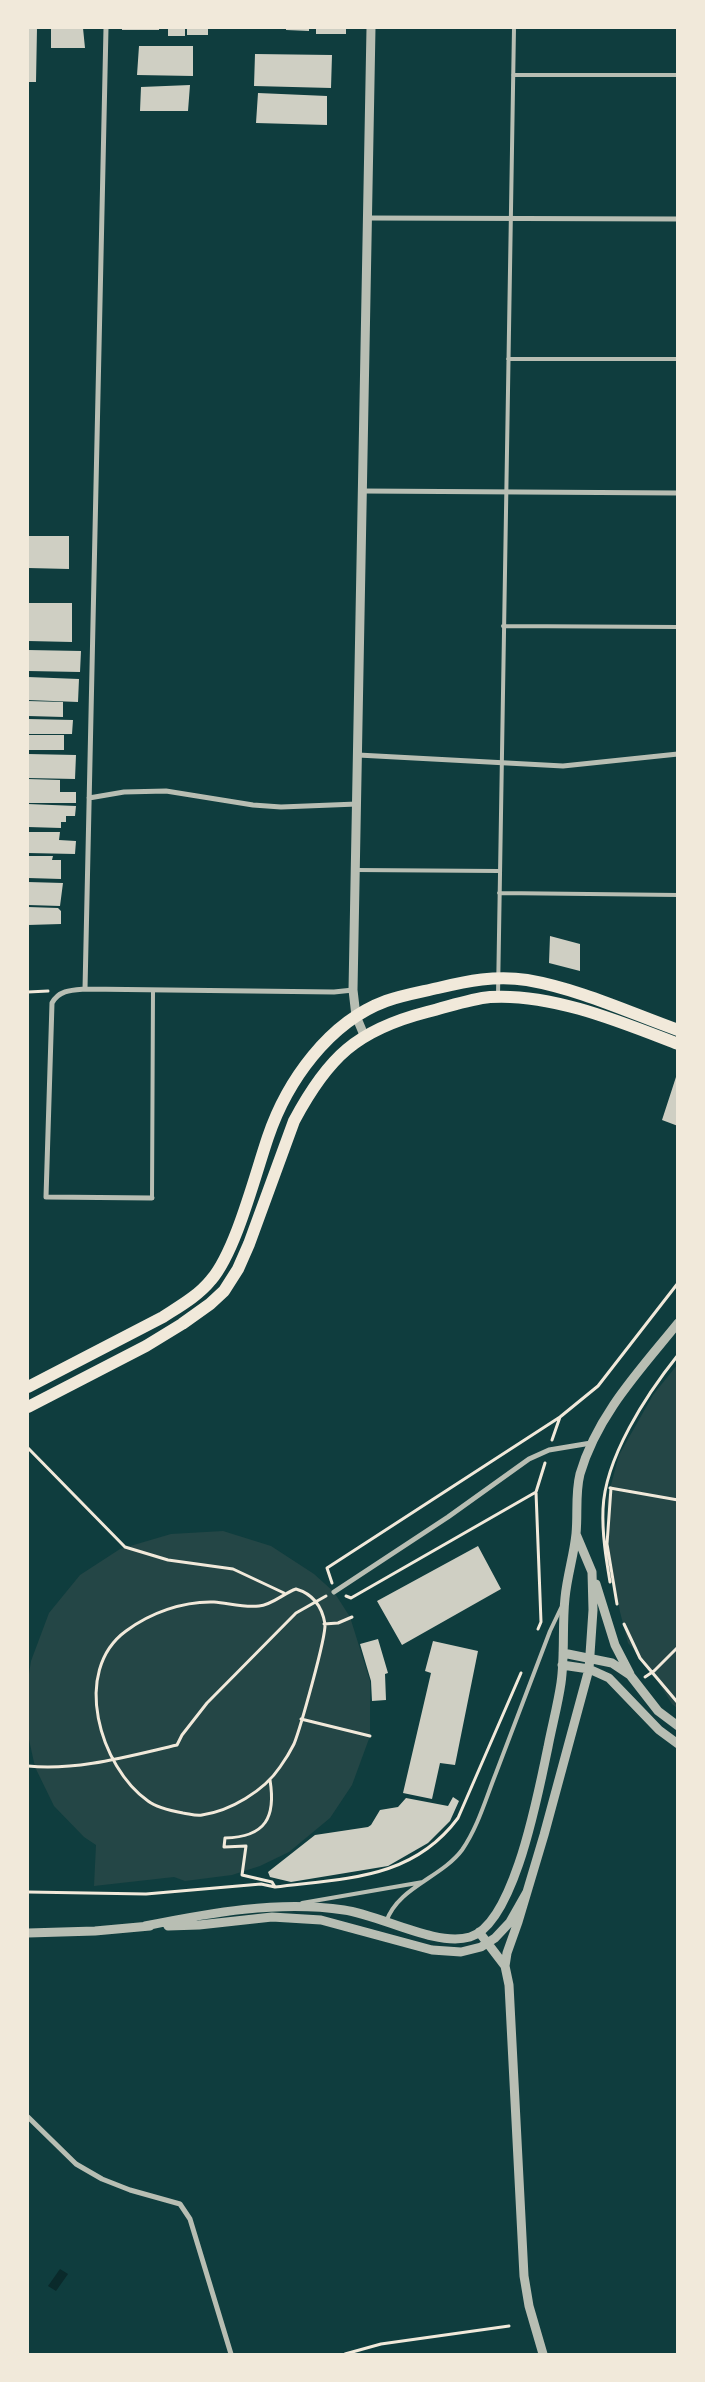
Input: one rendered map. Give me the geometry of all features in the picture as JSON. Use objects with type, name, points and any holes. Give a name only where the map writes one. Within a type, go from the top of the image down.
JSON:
[{"type":"main road","points":[[28,1387],[163,1317],[184,1304],[211,1280],[234,1235],[277,1112],[314,1054],[356,1016],[404,996],[476,980],[498,978],[525,980],[570,990],[678,1030]]},
{"type":"main road","points":[[28,1407],[146,1346],[182,1324],[210,1304],[224,1291],[238,1269],[249,1244],[294,1121],[302,1106],[313,1087],[331,1065],[349,1046],[364,1035],[384,1025],[409,1017],[476,999],[498,997],[551,1003],[586,1012],[678,1044]]},
{"type":"street","points":[[85,989],[106,28]]},
{"type":"street","points":[[364,1035],[356,1016],[354,990],[371,28]]},
{"type":"street","points":[[368,218],[678,219]]},
{"type":"street","points":[[363,491],[678,492]]},
{"type":"street","points":[[358,755],[564,766],[678,754]]},
{"type":"street","points":[[89,798],[124,792],[166,791],[254,805],[281,807],[357,804]]},
{"type":"street","points":[[152,1198],[46,1197],[52,1003],[55,997],[62,992],[85,989],[334,992],[354,990]]},
{"type":"street","points":[[28,1933],[95,1932],[145,1926],[197,1916],[275,1908],[314,1907],[346,1910],[448,1938],[470,1937],[482,1931],[503,1902],[526,1841],[561,1684],[564,1602],[576,1533],[577,1492],[591,1443],[627,1386],[678,1323]]},
{"type":"street","points":[[334,1592],[448,1518],[529,1459],[549,1450],[591,1443]]},
{"type":"street","points":[[576,1533],[592,1572],[615,1645],[630,1675],[658,1710],[678,1726]]},
{"type":"street","points":[[543,2354],[533,2321],[524,2276],[510,1992],[505,1966],[506,1954],[527,1892],[590,1669],[592,1572]]},
{"type":"street","points":[[563,1653],[612,1663],[630,1675]]},
{"type":"street","points":[[562,1665],[590,1669],[609,1678],[659,1730],[678,1744]]},
{"type":"street","points":[[145,1926],[199,1925],[272,1917],[321,1920],[432,1950],[468,1951],[488,1944],[510,1922],[527,1892]]},
{"type":"street","points":[[382,1935],[386,1922]]},
{"type":"street","points":[[482,1931],[488,1944],[505,1966]]},
{"type":"street","points":[[28,2117],[76,2164],[102,2179],[130,2190],[180,2204],[190,2219],[231,2354]]},
{"type":"lane","points":[[498,997],[500,763],[512,218],[514,28]]},
{"type":"lane","points":[[513,74],[678,75]]},
{"type":"lane","points":[[508,359],[678,359]]},
{"type":"lane","points":[[503,626],[678,627]]},
{"type":"lane","points":[[355,870],[499,871]]},
{"type":"lane","points":[[499,893],[678,894]]},
{"type":"lane","points":[[152,1198],[153,991]]},
{"type":"lane","points":[[386,1922],[390,1911],[402,1896],[425,1882],[462,1850],[475,1827],[550,1631],[564,1602]]},
{"type":"lane","points":[[275,1908],[396,1885],[425,1882]]},
{"type":"path","points":[[334,1592],[327,1568],[560,1417],[598,1386],[678,1283]]},
{"type":"path","points":[[614,1605],[604,1545],[603,1508],[618,1451],[632,1420],[678,1355]]},
{"type":"path","points":[[28,1448],[125,1547],[168,1560],[233,1570],[284,1593]]},
{"type":"path","points":[[609,1488],[678,1500]]},
{"type":"path","points":[[609,1488],[607,1544],[618,1610]]},
{"type":"path","points":[[28,1766],[48,1768],[114,1759],[177,1745],[182,1735],[224,1684],[296,1612],[334,1592],[351,1598],[536,1492],[541,1622],[537,1630]]},
{"type":"path","points":[[296,1589],[305,1592],[317,1601],[324,1624],[324,1633],[302,1719],[288,1755],[270,1780],[234,1805],[217,1813],[197,1816],[173,1812],[149,1802],[130,1785],[114,1759],[97,1715],[95,1687],[102,1656],[124,1632],[150,1616],[177,1606],[212,1602],[259,1606],[284,1593],[296,1589]]},
{"type":"path","points":[[324,1624],[338,1623],[352,1617]]},
{"type":"path","points":[[621,1617],[640,1658],[678,1703]]},
{"type":"path","points":[[619,1623],[622,1632]]},
{"type":"path","points":[[654,1671],[678,1647]]},
{"type":"path","points":[[28,1892],[146,1894],[261,1884],[275,1887],[366,1876],[406,1862],[431,1847],[446,1834],[458,1818],[524,1664]]},
{"type":"path","points":[[302,1719],[370,1736]]},
{"type":"path","points":[[270,1780],[273,1802],[270,1816],[262,1826],[250,1834],[238,1838],[225,1838],[224,1847],[246,1846],[242,1876],[272,1882],[275,1887]]},
{"type":"path","points":[[345,2354],[381,2344],[510,2326]]},
{"type":"shaded area","points":[[677,1365],[677,1708],[672,1704],[645,1661],[628,1643],[620,1612],[609,1548],[607,1500],[619,1455],[653,1395]]},
{"type":"shaded area","points":[[223,1531],[271,1546],[314,1574],[334,1592],[350,1617],[370,1681],[370,1736],[352,1785],[330,1818],[289,1852],[260,1866],[232,1875],[185,1881],[174,1877],[94,1886],[96,1845],[84,1837],[54,1806],[35,1767],[28,1735],[28,1680],[31,1661],[49,1613],[80,1575],[120,1549],[171,1534]]},
{"type":"shaded area","points":[[60,2269],[68,2274],[56,2291],[48,2286]]},
{"type":"building","points":[[28,28],[37,28],[36,82],[28,82]]},
{"type":"building","points":[[51,28],[83,28],[85,48],[51,48]]},
{"type":"building","points":[[122,28],[159,28],[159,30],[122,30]]},
{"type":"building","points":[[168,28],[185,28],[185,36],[168,36]]},
{"type":"building","points":[[187,28],[208,28],[208,35],[187,35]]},
{"type":"building","points":[[286,28],[309,28],[309,31],[286,30]]},
{"type":"building","points":[[316,28],[346,28],[346,34],[316,34]]},
{"type":"building","points":[[139,46],[193,46],[193,76],[137,75]]},
{"type":"building","points":[[255,54],[332,55],[331,88],[254,86]]},
{"type":"building","points":[[190,85],[188,111],[140,111],[141,87]]},
{"type":"building","points":[[258,93],[327,96],[327,125],[256,123]]},
{"type":"building","points":[[28,536],[69,536],[69,569],[28,568]]},
{"type":"building","points":[[28,603],[72,603],[72,642],[28,641]]},
{"type":"building","points":[[28,650],[81,651],[80,672],[28,671]]},
{"type":"building","points":[[28,677],[79,679],[78,702],[28,700]]},
{"type":"building","points":[[28,701],[63,702],[63,717],[28,716]]},
{"type":"building","points":[[28,719],[73,720],[72,734],[28,734]]},
{"type":"building","points":[[28,735],[64,735],[64,750],[28,750]]},
{"type":"building","points":[[28,754],[76,755],[75,779],[28,778]]},
{"type":"building","points":[[28,779],[60,780],[60,792],[76,792],[76,803],[28,803]]},
{"type":"building","points":[[28,804],[76,806],[75,816],[66,816],[66,822],[61,822],[61,828],[28,827]]},
{"type":"building","points":[[28,832],[60,832],[59,840],[76,841],[75,854],[28,853]]},
{"type":"building","points":[[28,856],[53,856],[52,860],[61,860],[61,879],[28,878]]},
{"type":"building","points":[[28,882],[63,883],[60,906],[28,905]]},
{"type":"building","points":[[28,907],[58,908],[61,911],[61,924],[28,925]]},
{"type":"building","points":[[550,936],[580,944],[580,971],[549,963]]},
{"type":"building","points":[[676,1077],[678,1078],[678,1126],[662,1120]]},
{"type":"building","points":[[478,1546],[501,1589],[402,1645],[377,1601]]},
{"type":"building","points":[[378,1639],[388,1673],[385,1674],[386,1700],[372,1701],[371,1681],[360,1644]]},
{"type":"building","points":[[433,1641],[478,1651],[455,1765],[440,1763],[432,1799],[403,1793],[431,1673],[425,1671]]},
{"type":"building","points":[[453,1797],[459,1801],[450,1821],[428,1843],[388,1866],[291,1882],[270,1877],[268,1872],[315,1835],[368,1827],[380,1810],[398,1807],[406,1798],[448,1806]]}]
